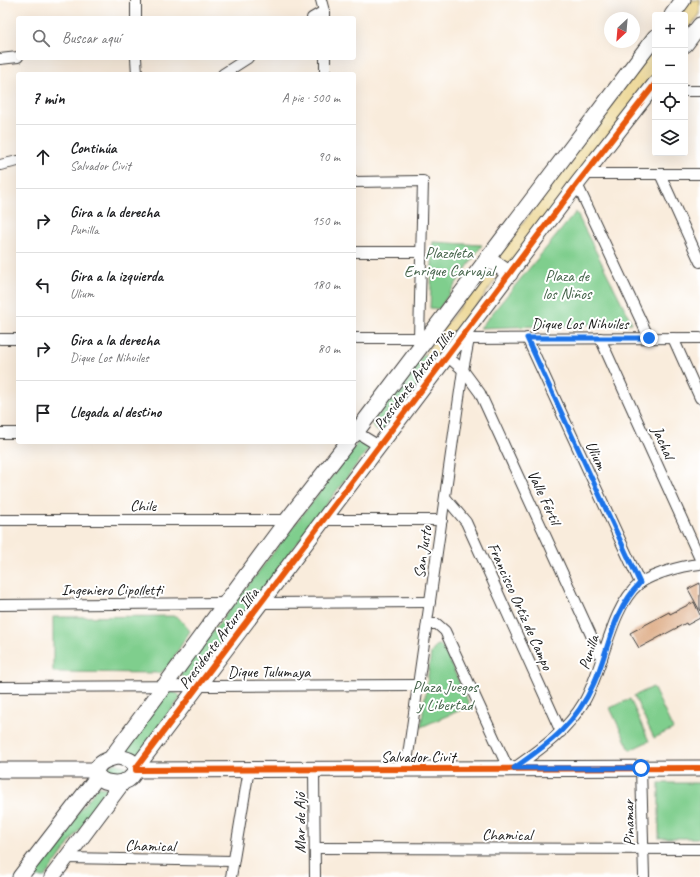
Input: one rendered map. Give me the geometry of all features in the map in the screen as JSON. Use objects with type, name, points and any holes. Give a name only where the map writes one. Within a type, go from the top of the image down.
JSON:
[{"type":"street","points":[[136,0],[136,16]]},
{"type":"street","points":[[321,0],[324,14]]},
{"type":"street","points":[[674,12],[683,0]]},
{"type":"street","points":[[688,41],[700,25]]},
{"type":"street","name":"Presidente Arturo Illia","points":[[356,431],[423,338],[487,258],[652,41]]},
{"type":"street","points":[[0,59],[16,57]]},
{"type":"street","points":[[136,60],[136,72]]},
{"type":"street","points":[[226,72],[245,60]]},
{"type":"street","points":[[324,60],[325,72]]},
{"type":"street","name":"Presidente Arturo Illia","points":[[136,769],[322,520],[447,356],[465,339],[510,274],[581,179],[652,90]]},
{"type":"street","points":[[688,91],[700,91]]},
{"type":"street","points":[[0,165],[16,161]]},
{"type":"street","points":[[660,174],[700,262]]},
{"type":"street","points":[[649,338],[581,179],[660,174],[700,174]]},
{"type":"street","points":[[356,182],[423,180],[421,252],[423,338],[356,338]]},
{"type":"street","points":[[356,252],[421,252]]},
{"type":"street","points":[[487,258],[510,274]]},
{"type":"street","name":"Ulium","points":[[527,338],[640,583]]},
{"type":"street","name":"Jachal","points":[[600,338],[700,559]]},
{"type":"street","points":[[672,338],[700,398]]},
{"type":"street","name":"Dique Los Nihuiles","points":[[465,339],[700,338]]},
{"type":"street","points":[[0,339],[16,339]]},
{"type":"street","name":"San Justo","points":[[406,769],[463,370],[465,339]]},
{"type":"street","name":"Valle Fértil","points":[[447,356],[463,370],[480,393],[602,659]]},
{"type":"street","points":[[0,433],[16,433]]},
{"type":"street","points":[[356,436],[379,446]]},
{"type":"street","name":"Presidente Arturo Illia","points":[[111,758],[287,520],[346,444]]},
{"type":"street","name":"Francisco Ortíz de Campo","points":[[445,496],[466,522],[561,732]]},
{"type":"street","name":"Chile","points":[[0,520],[287,520]]},
{"type":"street","points":[[322,520],[442,520]]},
{"type":"street","name":"Punilla","points":[[511,768],[547,744],[561,732],[585,701],[594,683],[618,614],[631,593],[640,583],[671,569],[700,564]]},
{"type":"street","points":[[260,603],[430,602]]},
{"type":"street","name":"Ingeniero Cipolletti","points":[[0,605],[225,603]]},
{"type":"street","points":[[427,624],[438,624],[445,631],[511,768]]},
{"type":"street","name":"Dique Tulumaya","points":[[0,687],[418,685]]},
{"type":"street","points":[[20,877],[97,773],[101,763],[111,758],[118,758],[133,762],[136,769],[130,778],[123,782],[52,877]]},
{"type":"street","name":"Pinamar","points":[[641,768],[644,877]]},
{"type":"street","name":"Salvador Civit","points":[[136,769],[700,768]]},
{"type":"street","points":[[231,877],[249,769]]},
{"type":"street","name":"Mar de Ajó","points":[[314,769],[314,877]]},
{"type":"street","points":[[0,770],[97,773]]},
{"type":"street","points":[[97,773],[100,779],[108,782],[123,782]]},
{"type":"street","name":"Chamical","points":[[315,848],[700,849]]},
{"type":"street","name":"Chamical","points":[[66,858],[233,861]]},
{"type":"green space","name":"Plaza de los Niños","points":[[576,212],[632,323],[480,328]]},
{"type":"green space","name":"Plazoleta Enrique Carvajal","points":[[433,242],[482,245],[439,309],[430,308]]},
{"type":"green space","points":[[424,354],[437,363],[383,432],[377,431],[373,427],[372,423]]},
{"type":"green space","points":[[359,441],[368,445],[369,448],[196,677],[191,679],[182,678],[181,673]]},
{"type":"green space","points":[[177,616],[190,631],[167,668],[160,673],[53,672],[53,617]]},
{"type":"green space","name":"Plaza Juegos y Libertad","points":[[437,645],[440,645],[444,649],[470,706],[421,727],[431,653]]},
{"type":"green space","points":[[653,687],[673,729],[654,738],[634,696]]},
{"type":"green space","points":[[168,692],[178,694],[181,697],[137,756],[123,750]]},
{"type":"green space","points":[[630,699],[649,741],[630,750],[610,708]]},
{"type":"green space","points":[[116,763],[130,768],[121,777],[105,775],[102,769]]},
{"type":"green space","points":[[659,783],[700,783],[700,838],[659,838]]},
{"type":"green space","points":[[98,787],[110,788],[45,877],[28,877]]},
{"type":"sand","points":[[689,0],[700,0],[700,14],[688,30],[688,12],[680,12]]},
{"type":"sand","points":[[652,49],[652,78],[515,259],[509,263],[498,257]]},
{"type":"sand","points":[[491,271],[498,276],[437,363],[424,354],[486,272]]},
{"type":"building","points":[[700,583],[700,611],[688,589]]},
{"type":"building","points":[[694,602],[700,618],[687,625],[686,623],[639,648],[630,633],[669,612],[670,614]]},
{"type":"cycle path","points":[[136,768],[577,184],[652,88]]},
{"type":"cycle path","points":[[136,770],[700,768]]},
{"type":"route","points":[[641,768],[514,768],[561,732],[579,710],[585,701],[599,671],[612,628],[618,614],[631,593],[640,583],[527,338],[649,338]]}]
